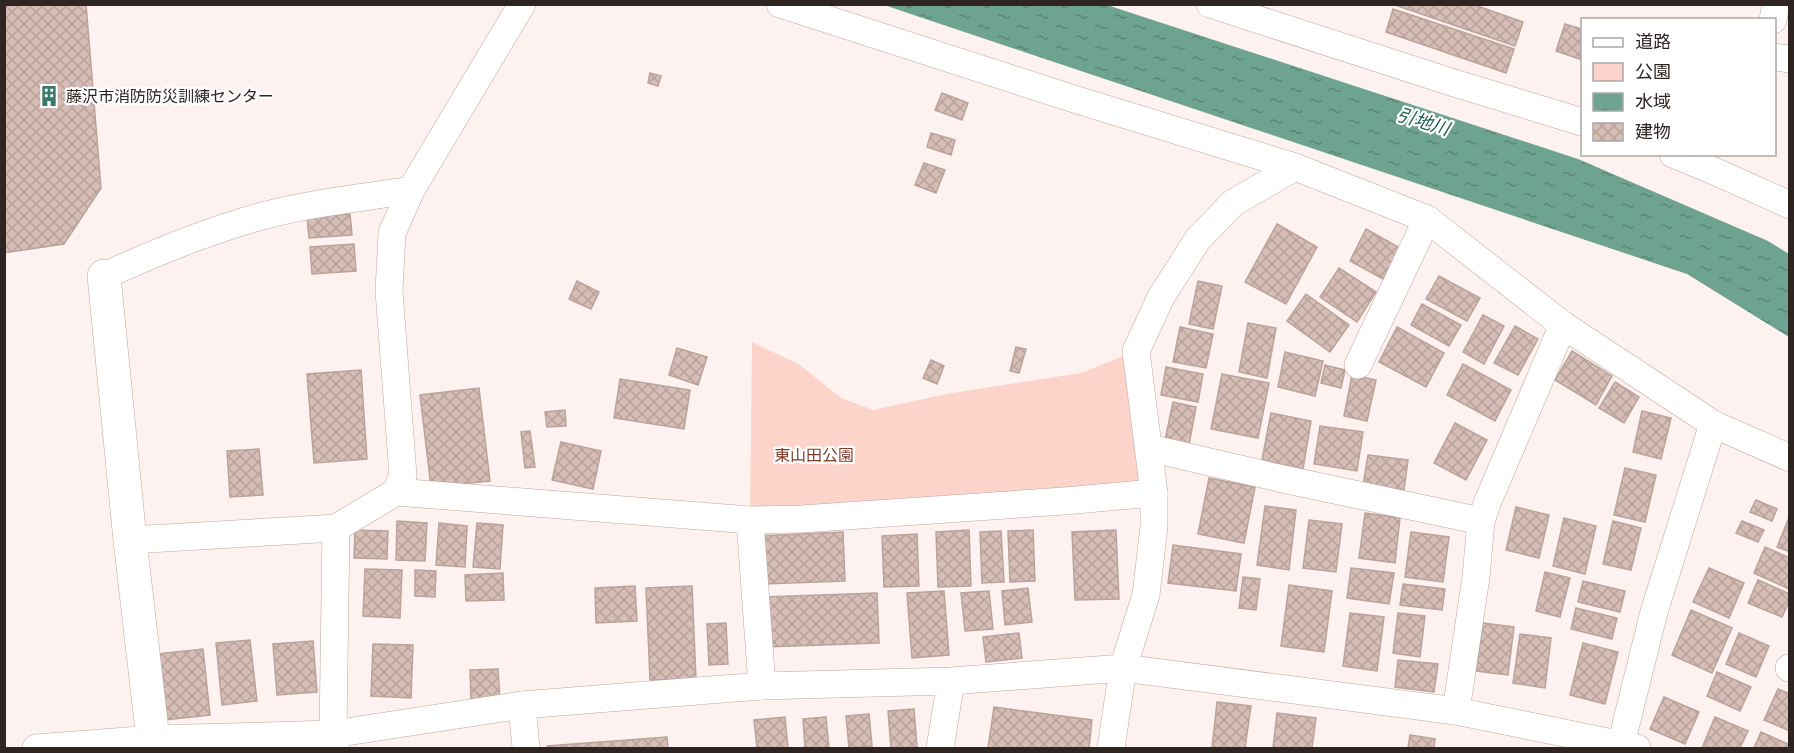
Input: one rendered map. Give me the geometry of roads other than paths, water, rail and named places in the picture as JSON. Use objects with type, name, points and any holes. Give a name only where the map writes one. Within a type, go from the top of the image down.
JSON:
[{"type":"street","points":[[396,492],[403,475],[389,291],[392,233],[411,190],[522,4]]},
{"type":"street","points":[[780,4],[1074,99],[1295,167],[1427,219],[1563,325],[1713,424],[1790,459]]},
{"type":"street","points":[[1210,4],[1581,122]]},
{"type":"street","points":[[1678,156],[1790,205]]},
{"type":"street","points":[[1111,748],[1123,668],[1146,595],[1154,526],[1154,493],[1136,351],[1161,297],[1198,239],[1233,203],[1295,167]]},
{"type":"street","points":[[154,744],[130,540],[104,276],[151,254],[264,216],[411,190]]},
{"type":"street","points":[[1358,365],[1427,219]]},
{"type":"street","points":[[1456,711],[1476,577],[1481,521],[1563,325]]},
{"type":"street","points":[[36,748],[334,741],[522,705],[762,686],[951,681],[1123,668],[1456,711],[1625,747],[1654,612],[1713,424]]},
{"type":"street","points":[[1149,448],[1481,521]]},
{"type":"street","points":[[130,540],[336,528],[396,492],[750,520],[802,519],[1154,493]]},
{"type":"street","points":[[750,520],[762,686]]},
{"type":"street","points":[[334,741],[336,528]]},
{"type":"street","points":[[940,748],[951,681]]},
{"type":"street","points":[[522,705],[526,748]]},
{"type":"water","name":"引地川","points":[[884,5],[1107,5],[1578,159],[1768,241],[1789,254],[1789,337],[1687,274]]},
{"type":"place","name":"藤沢市消防防災訓練センター","points":[[49,96]]},
{"type":"park label","name":"東山田公園","points":[[814,455]]}]
